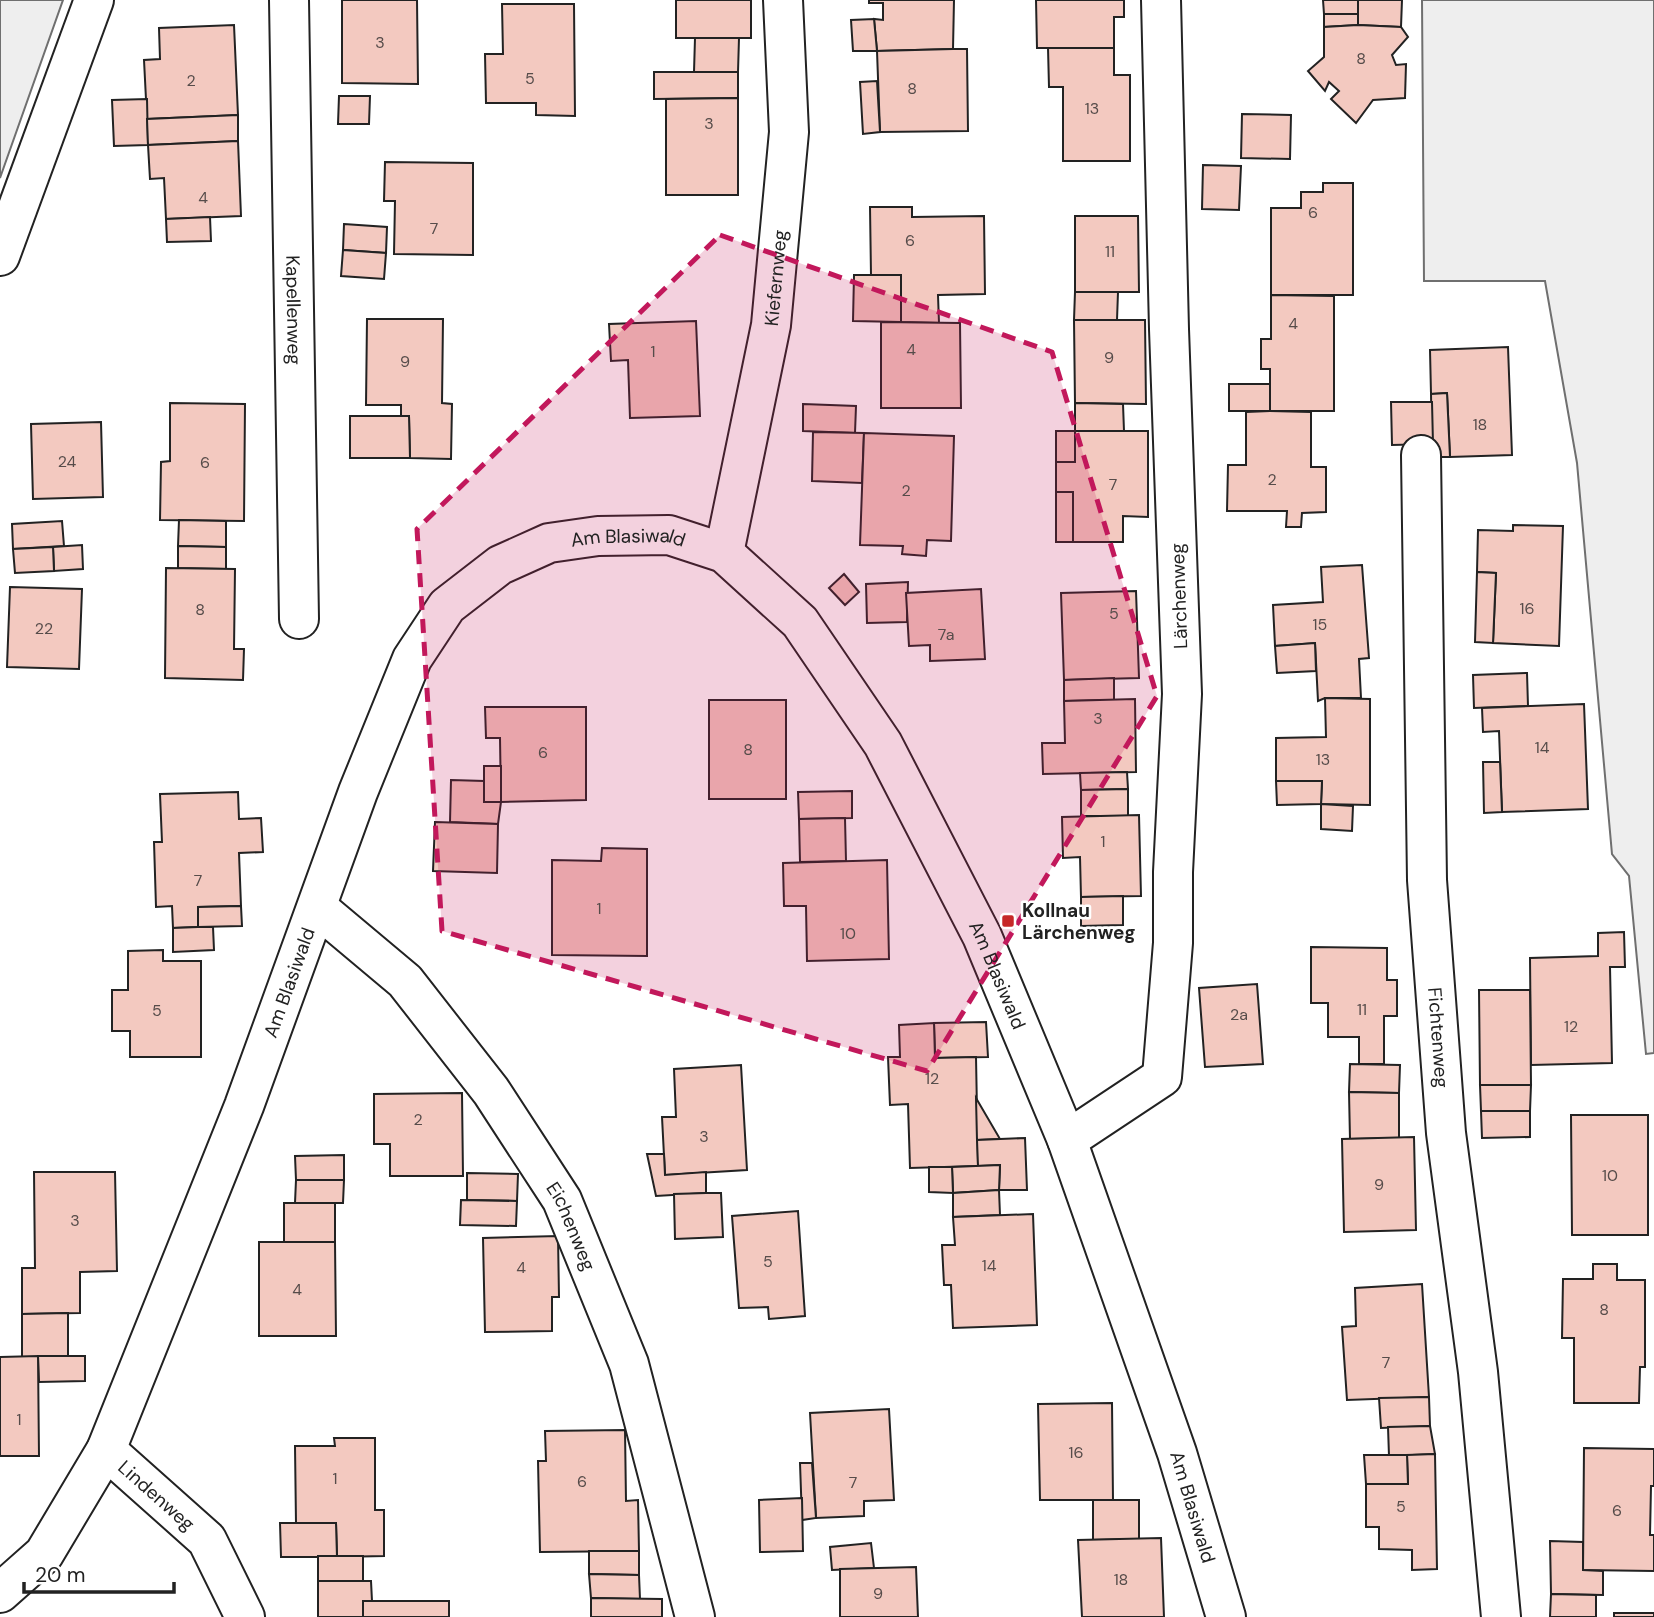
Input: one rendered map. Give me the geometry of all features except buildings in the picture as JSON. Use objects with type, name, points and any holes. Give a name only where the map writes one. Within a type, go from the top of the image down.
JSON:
[{"type":"street","points":[[0,256],[94,0]]},
{"type":"street","name":"Kapellenweg","points":[[289,0],[299,619]]},
{"type":"street","name":"Kiefernweg","points":[[724,553],[771,325],[789,132],[783,0]]},
{"type":"street","name":"Lärchenweg","points":[[1067,1140],[1162,1077],[1173,943],[1173,872],[1182,694],[1161,0]]},
{"type":"street","name":"Fichtenweg","points":[[1421,455],[1423,764],[1427,893],[1446,1133],[1478,1372],[1501,1617]]},
{"type":"street","name":"Am Blasiwald","points":[[0,1592],[44,1554],[106,1450],[244,1106],[358,792],[412,659],[447,606],[500,565],[549,543],[598,536],[668,535],[724,553],[800,622],[883,744],[982,936],[1067,1140],[1177,1453],[1226,1617]]},
{"type":"street","name":"Eichenweg","points":[[318,908],[405,981],[491,1091],[562,1200],[629,1364],[695,1617]]},
{"type":"street","name":"Lindenweg","points":[[106,1450],[207,1540],[245,1617]]},
{"type":"highlighted area","points":[[720,235],[1052,352],[1157,696],[927,1071],[442,931],[417,529]]},
{"type":"shaded area","points":[[0,0],[63,0],[0,178]]},
{"type":"shaded area","points":[[1422,0],[1654,0],[1654,1053],[1646,1054],[1629,876],[1612,854],[1577,463],[1545,281],[1424,281]]},
{"type":"place","name":"Kollnau Lärchenweg","points":[[1008,921]]}]
